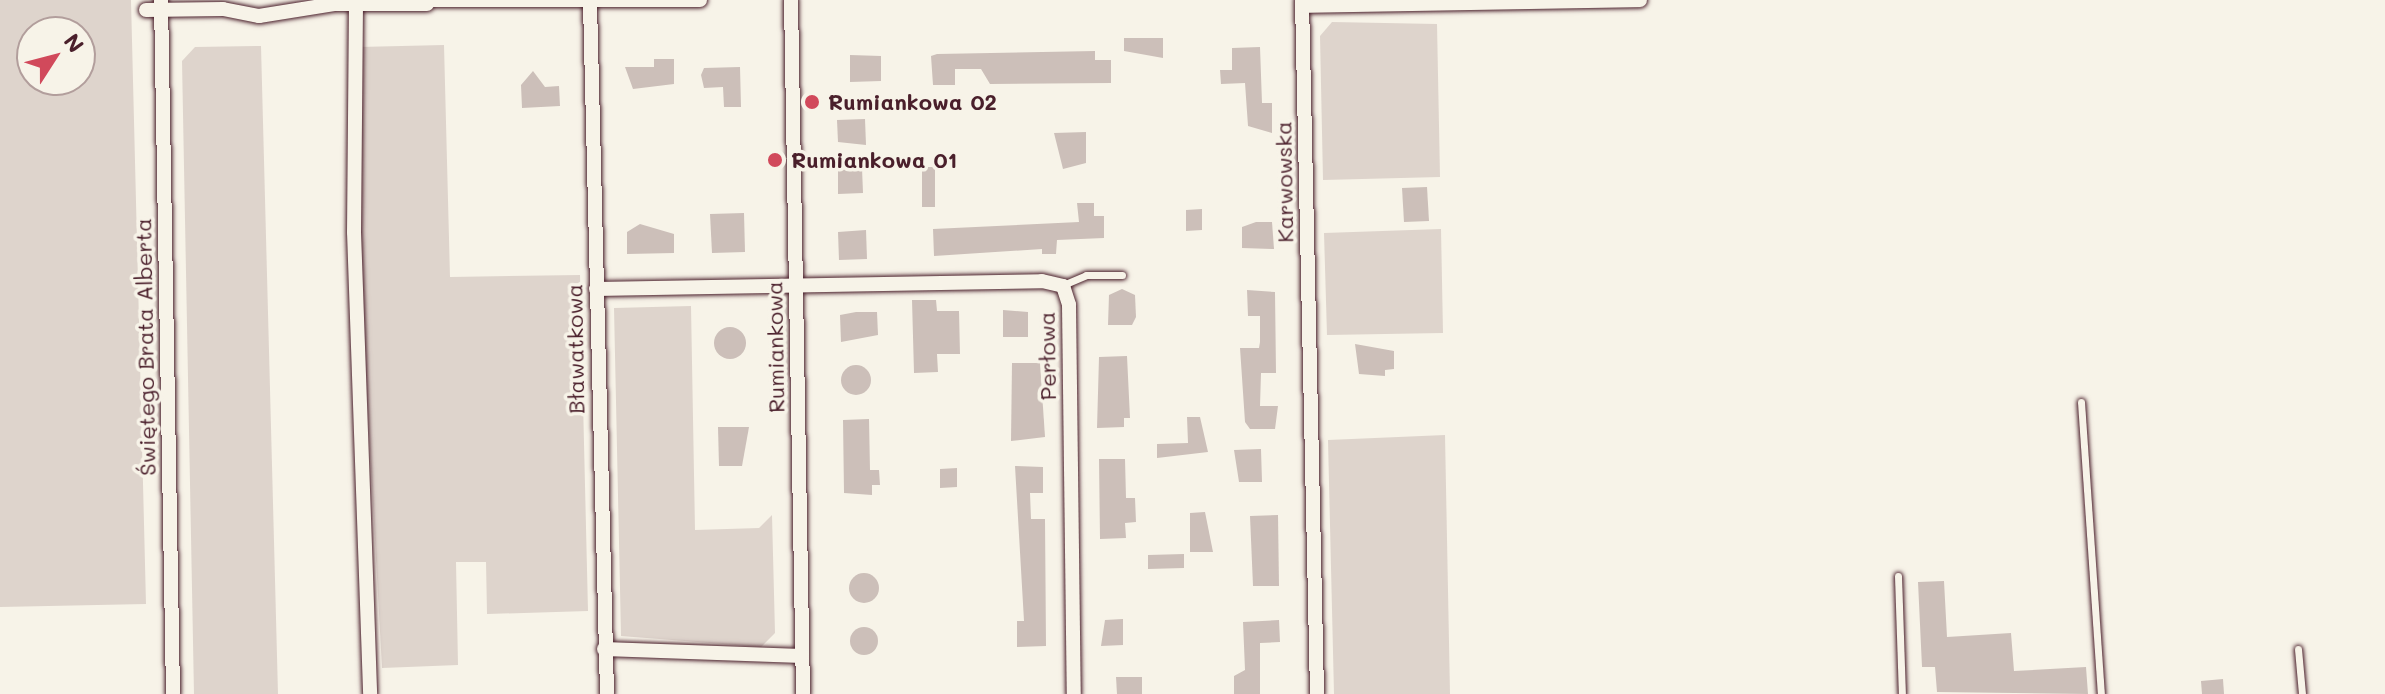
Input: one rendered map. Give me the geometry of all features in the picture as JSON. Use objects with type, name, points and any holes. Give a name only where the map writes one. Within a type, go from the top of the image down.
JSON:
[{"type":"street","points":[[146,10],[161,6],[223,9],[259,16],[356,4],[700,0]]},
{"type":"street","name":"Rumiankowa","points":[[791,0],[803,694]]},
{"type":"street","name":"Karwowska","points":[[1317,694],[1302,3],[1640,0]]},
{"type":"street","name":"Bławatkowa","points":[[590,3],[607,694]]},
{"type":"street","points":[[356,4],[354,232],[370,694]]},
{"type":"street","name":"Świętego Brata Alberta","points":[[161,6],[173,694]]},
{"type":"street","name":"Perłowa","points":[[596,289],[1042,281],[1063,286],[1069,305],[1074,694]]},
{"type":"street","points":[[604,649],[802,656]]},
{"type":"lane","points":[[1063,286],[1086,275],[1122,275]]},
{"type":"lane","points":[[2081,402],[2101,694]]},
{"type":"lane","points":[[1898,576],[1902,694]]},
{"type":"lane","points":[[2298,649],[2302,694]]},
{"type":"shaded area","points":[[0,0],[131,0],[146,604],[0,607]]},
{"type":"shaded area","points":[[1332,22],[1437,24],[1440,177],[1323,180],[1320,36]]},
{"type":"shaded area","points":[[444,45],[450,277],[580,275],[588,611],[487,614],[486,562],[456,562],[458,665],[382,668],[359,248],[359,47]]},
{"type":"shaded area","points":[[261,46],[278,694],[194,694],[182,61],[195,47]]},
{"type":"shaded area","points":[[1441,229],[1443,333],[1327,335],[1324,233]]},
{"type":"shaded area","points":[[691,306],[695,530],[759,528],[772,515],[775,633],[761,647],[621,636],[614,308]]},
{"type":"shaded area","points":[[1445,435],[1450,694],[1334,694],[1328,440]]},
{"type":"building","points":[[1124,38],[1163,38],[1163,58],[1124,51]]},
{"type":"building","points":[[1260,47],[1262,103],[1272,103],[1272,133],[1248,126],[1245,83],[1221,84],[1220,70],[1232,70],[1232,48]]},
{"type":"building","points":[[1095,51],[1095,60],[1111,60],[1111,83],[990,84],[981,69],[955,69],[955,85],[933,85],[931,56],[937,54]]},
{"type":"building","points":[[850,55],[881,56],[881,81],[850,82]]},
{"type":"building","points":[[654,59],[674,59],[674,84],[633,89],[625,67],[654,67]]},
{"type":"building","points":[[740,67],[741,107],[724,107],[723,87],[704,88],[701,75],[704,68]]},
{"type":"building","points":[[533,71],[545,87],[559,86],[560,106],[522,108],[521,85]]},
{"type":"building","points":[[865,119],[866,145],[838,142],[837,120]]},
{"type":"building","points":[[1086,132],[1086,163],[1063,169],[1054,133]]},
{"type":"building","points":[[922,167],[935,167],[935,207],[922,207]]},
{"type":"building","points":[[862,168],[863,193],[838,194],[838,169]]},
{"type":"building","points":[[1427,187],[1429,221],[1404,222],[1402,188]]},
{"type":"building","points":[[1077,203],[1094,203],[1094,216],[1104,216],[1104,238],[1057,240],[1056,254],[1042,254],[1042,249],[934,256],[933,229],[1079,222]]},
{"type":"building","points":[[1202,209],[1202,230],[1186,231],[1186,210]]},
{"type":"building","points":[[744,213],[745,252],[712,253],[710,214]]},
{"type":"building","points":[[1256,222],[1272,222],[1274,249],[1242,248],[1242,227]]},
{"type":"building","points":[[640,224],[674,234],[674,253],[627,254],[627,232]]},
{"type":"building","points":[[866,230],[867,259],[839,260],[838,232]]},
{"type":"building","points":[[1122,289],[1135,295],[1136,317],[1132,325],[1108,325],[1109,295]]},
{"type":"building","points":[[1247,290],[1275,292],[1276,373],[1261,373],[1260,406],[1278,406],[1275,429],[1250,429],[1245,422],[1240,348],[1259,348],[1260,342],[1260,316],[1248,316]]},
{"type":"building","points":[[912,300],[936,300],[937,311],[959,311],[960,354],[937,354],[938,372],[914,373]]},
{"type":"building","points":[[1003,310],[1028,312],[1028,337],[1003,337]]},
{"type":"building","points":[[877,312],[878,335],[841,342],[840,315]]},
{"type":"building","points":[[730,327],[742,331],[746,343],[742,355],[730,359],[718,355],[714,343],[718,331]]},
{"type":"building","points":[[1355,344],[1394,351],[1394,369],[1385,370],[1385,376],[1359,374]]},
{"type":"building","points":[[1127,356],[1130,418],[1124,418],[1124,427],[1097,428],[1099,357]]},
{"type":"building","points":[[1012,363],[1040,363],[1045,437],[1011,441]]},
{"type":"building","points":[[856,365],[866,370],[871,380],[866,390],[856,395],[846,390],[841,380],[846,370]]},
{"type":"building","points":[[1187,417],[1200,417],[1208,452],[1157,458],[1157,444],[1188,443]]},
{"type":"building","points":[[869,419],[870,470],[879,470],[880,485],[872,485],[872,495],[844,493],[843,420]]},
{"type":"building","points":[[718,427],[749,427],[742,466],[719,466]]},
{"type":"building","points":[[1261,449],[1262,482],[1239,482],[1234,450]]},
{"type":"building","points":[[1099,459],[1125,459],[1126,498],[1135,498],[1136,522],[1125,523],[1126,538],[1100,539]]},
{"type":"building","points":[[1015,466],[1043,467],[1043,493],[1030,493],[1031,519],[1045,519],[1046,646],[1017,647],[1017,621],[1024,621]]},
{"type":"building","points":[[957,468],[957,487],[940,488],[940,469]]},
{"type":"building","points":[[1205,512],[1213,552],[1190,552],[1190,513]]},
{"type":"building","points":[[1278,515],[1279,586],[1253,586],[1250,516]]},
{"type":"building","points":[[1184,554],[1184,568],[1148,569],[1148,555]]},
{"type":"building","points":[[864,573],[870,574],[878,582],[878,594],[870,602],[864,603],[858,602],[850,594],[849,588],[850,582],[858,574]]},
{"type":"building","points":[[1944,581],[1947,637],[2011,633],[2014,671],[2086,667],[2088,694],[1937,692],[1935,667],[1922,667],[1918,582]]},
{"type":"building","points":[[1123,619],[1123,645],[1101,646],[1105,620]]},
{"type":"building","points":[[1279,620],[1280,642],[1260,643],[1260,694],[1234,694],[1234,676],[1245,670],[1243,622]]},
{"type":"building","points":[[864,627],[874,631],[878,641],[874,651],[864,655],[854,651],[850,641],[854,631]]},
{"type":"building","points":[[1116,677],[1142,677],[1142,694],[1117,694]]},
{"type":"building","points":[[2223,679],[2224,694],[2202,694],[2201,681]]},
{"type":"place","name":"Rumiankowa 02","points":[[812,102]]},
{"type":"place","name":"Rumiankowa 01","points":[[775,160]]}]
